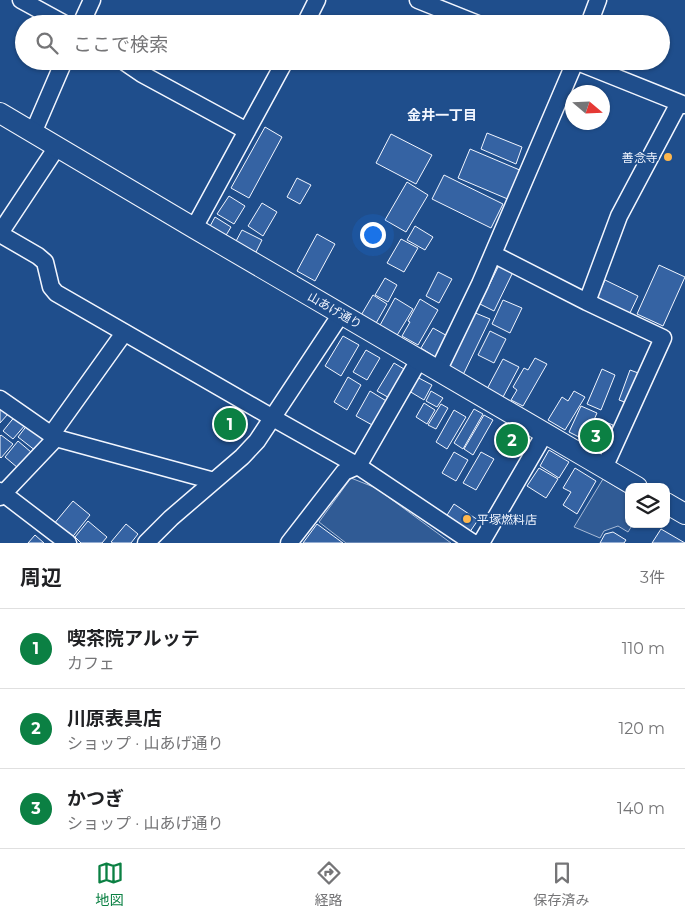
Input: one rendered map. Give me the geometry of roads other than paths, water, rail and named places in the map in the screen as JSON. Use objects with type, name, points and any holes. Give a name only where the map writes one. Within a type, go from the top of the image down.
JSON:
[{"type":"main road","name":"山あげ通り","points":[[0,113],[631,483]]},
{"type":"main road","points":[[670,505],[685,514]]},
{"type":"street","points":[[21,0],[48,15]]},
{"type":"street","points":[[85,15],[92,0]]},
{"type":"street","points":[[310,15],[318,0]]},
{"type":"street","points":[[418,0],[456,15]]},
{"type":"street","points":[[592,15],[598,0]]},
{"type":"street","points":[[33,133],[60,70]]},
{"type":"street","points":[[136,70],[247,132]]},
{"type":"street","points":[[194,228],[280,70]]},
{"type":"street","points":[[438,371],[480,284],[570,70]]},
{"type":"street","points":[[588,302],[619,216],[682,104],[597,70]]},
{"type":"street","points":[[57,147],[0,233],[45,262],[51,287],[56,293],[358,466],[473,543]]},
{"type":"street","points":[[493,254],[663,338],[604,468]]},
{"type":"street","points":[[146,543],[171,518],[257,442],[341,314]]},
{"type":"street","points":[[68,543],[1,494],[53,437],[124,333]]},
{"type":"street","points":[[288,543],[344,472],[358,466],[419,360]]},
{"type":"street","points":[[0,399],[53,437],[214,481]]},
{"type":"street","points":[[481,543],[545,433]]},
{"type":"place","name":"善念寺","points":[[668,157]]},
{"type":"place","name":"喫茶院アルッテ","points":[[230,424]]},
{"type":"place","name":"かつぎ","points":[[596,436]]},
{"type":"place","name":"川原表具店","points":[[512,440]]},
{"type":"place","name":"平塚燃料店","points":[[467,519]]},
{"type":"district","name":"金井一丁目","points":[[442,115]]}]
